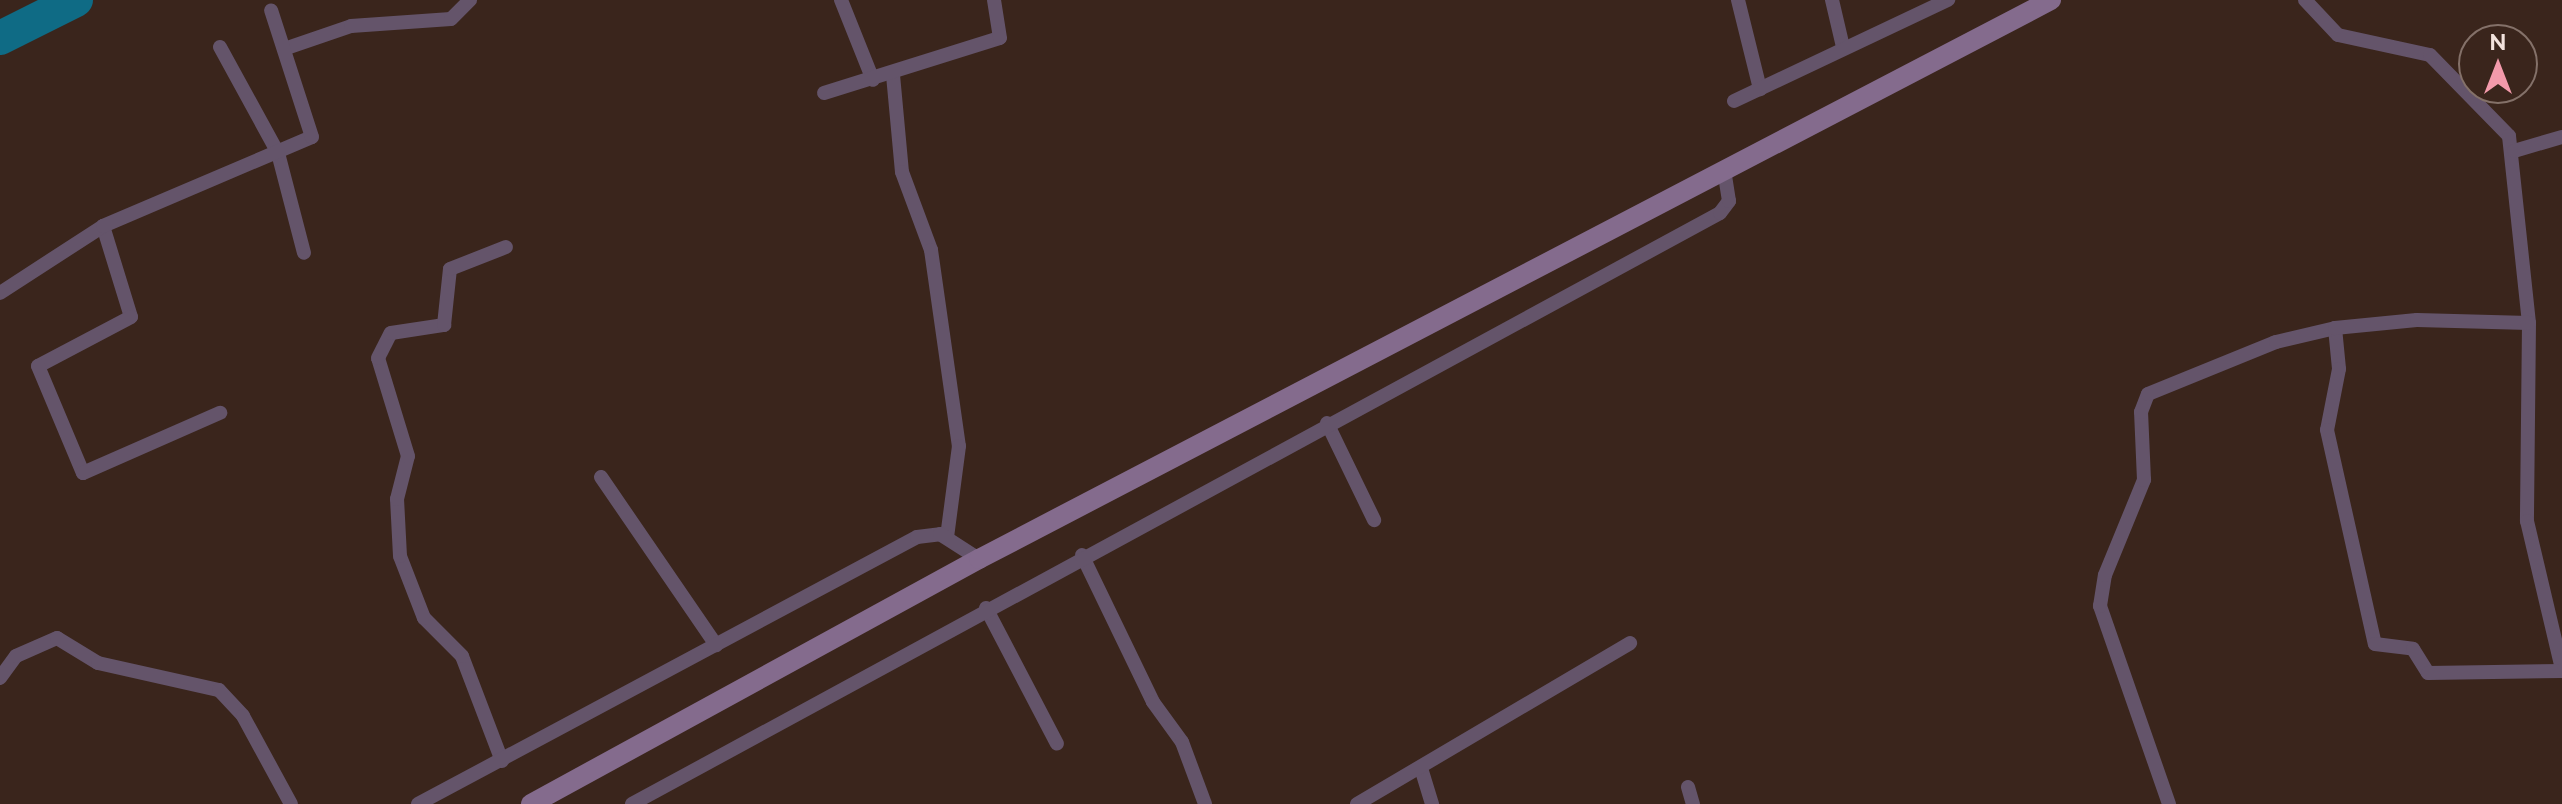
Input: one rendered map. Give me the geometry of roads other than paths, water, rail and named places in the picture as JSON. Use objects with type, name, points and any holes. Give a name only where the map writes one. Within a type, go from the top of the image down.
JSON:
[{"type":"street","points":[[284,49],[351,26],[451,19],[470,0]]},
{"type":"street","points":[[841,0],[873,80]]},
{"type":"street","points":[[824,93],[893,75],[1002,37],[994,0]]},
{"type":"street","points":[[1738,0],[1760,89]]},
{"type":"street","points":[[1832,0],[1843,47]]},
{"type":"street","points":[[1734,101],[1948,0]]},
{"type":"street","points":[[531,804],[979,559],[2051,0]]},
{"type":"street","points":[[2305,0],[2338,35],[2430,55],[2502,125],[2514,151],[2529,323],[2527,521],[2562,670],[2428,673],[2413,649],[2375,644],[2327,430],[2339,369],[2335,328]]},
{"type":"street","points":[[0,293],[103,226],[278,153],[313,135],[271,10]]},
{"type":"street","points":[[220,47],[278,153],[304,253]]},
{"type":"street","points":[[893,75],[902,172],[931,250],[959,446],[947,537]]},
{"type":"street","points":[[2514,151],[2562,137]]},
{"type":"street","points":[[632,804],[1082,555],[1720,213],[1729,201],[1724,171]]},
{"type":"street","points":[[103,226],[131,317],[38,366],[83,473],[220,413]]},
{"type":"street","points":[[502,761],[462,656],[424,618],[400,556],[397,499],[408,456],[378,358],[391,333],[444,325],[450,269],[506,247]]},
{"type":"street","points":[[2169,804],[2100,606],[2105,575],[2144,480],[2142,402],[2167,382],[2335,328],[2417,320],[2529,323]]},
{"type":"street","points":[[1327,423],[1374,520]]},
{"type":"street","points":[[601,477],[716,645]]},
{"type":"street","points":[[418,804],[917,537],[947,537],[979,559]]},
{"type":"street","points":[[1082,555],[1153,702],[1182,742],[1205,804]]},
{"type":"street","points":[[986,608],[1057,744]]},
{"type":"street","points":[[0,678],[16,656],[57,638],[98,663],[219,690],[243,716],[291,804]]},
{"type":"street","points":[[1357,804],[1421,768],[1549,684],[1630,643]]},
{"type":"street","points":[[1421,768],[1432,804]]},
{"type":"street","points":[[1688,787],[1693,804]]},
{"type":"waterway","points":[[0,38],[76,0]]}]
